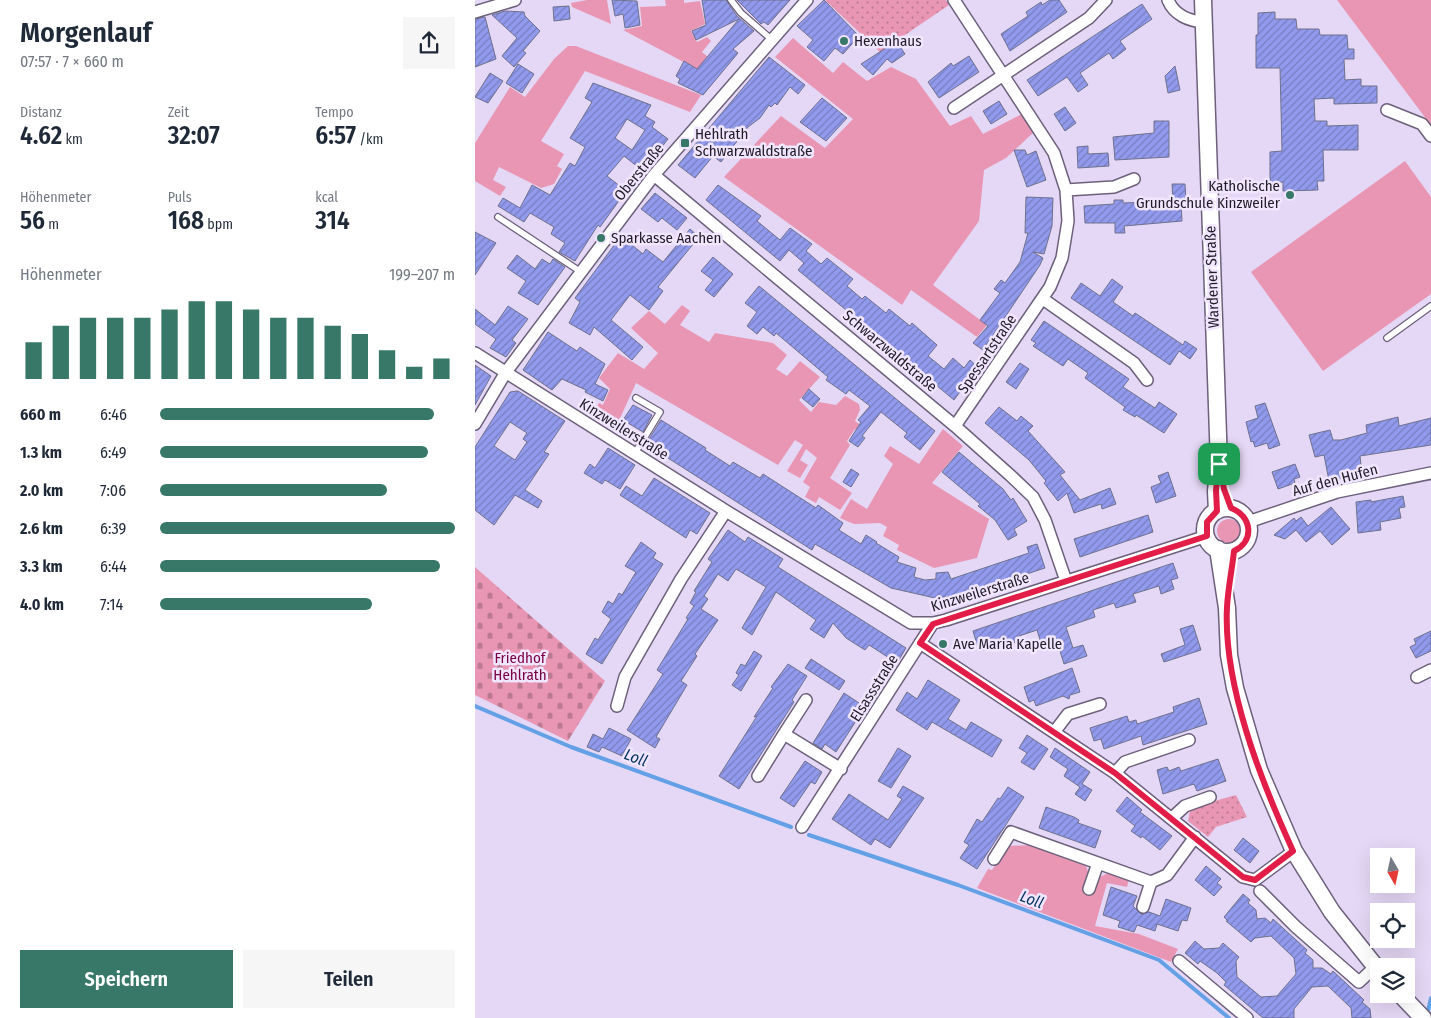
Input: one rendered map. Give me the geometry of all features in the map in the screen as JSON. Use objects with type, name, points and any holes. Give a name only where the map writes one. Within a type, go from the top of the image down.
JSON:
[{"type":"street","points":[[475,12],[515,0]]},
{"type":"street","name":"Spessartstraße","points":[[954,0],[1054,152],[1066,190],[1068,221],[1062,258],[1043,298],[955,426]]},
{"type":"street","points":[[954,108],[1089,18],[1106,0]]},
{"type":"street","points":[[1168,0],[1171,8],[1178,14],[1193,21],[1204,22]]},
{"type":"street","name":"Wardener Straße","points":[[1203,0],[1219,464],[1224,489],[1224,510]]},
{"type":"street","name":"Oberstraße","points":[[475,424],[506,372],[655,175],[803,1]]},
{"type":"street","points":[[1387,110],[1422,124],[1431,136]]},
{"type":"street","name":"Schwarzwaldstraße","points":[[655,175],[955,426],[1033,497],[1045,520],[1066,581]]},
{"type":"street","points":[[1066,190],[1114,187],[1134,179]]},
{"type":"street","points":[[1043,298],[1134,363],[1147,380]]},
{"type":"street","name":"Kinzweilerstraße","points":[[475,353],[726,511],[911,623],[933,624],[1207,536]]},
{"type":"street","name":"Auf den Hufen","points":[[1248,522],[1337,492],[1431,473]]},
{"type":"street","points":[[1224,510],[1238,511],[1248,522],[1249,534],[1247,540],[1226,550],[1207,536],[1207,522],[1224,510]]},
{"type":"street","points":[[617,706],[625,677],[681,580],[726,511]]},
{"type":"street","points":[[1226,550],[1229,654],[1235,688],[1259,770],[1293,851],[1332,912],[1370,960]]},
{"type":"street","name":"Elsassstraße","points":[[802,828],[933,624]]},
{"type":"street","points":[[920,643],[1055,731],[1115,773],[1173,818],[1243,877],[1255,880],[1293,851]]},
{"type":"street","points":[[1417,677],[1431,670]]},
{"type":"street","points":[[758,776],[806,700]]},
{"type":"street","points":[[1055,731],[1068,714],[1101,704]]},
{"type":"street","points":[[784,734],[841,769]]},
{"type":"street","points":[[1115,773],[1125,762],[1189,740]]},
{"type":"street","points":[[1173,818],[1185,806],[1210,798]]},
{"type":"street","points":[[994,859],[1011,832],[1151,882],[1167,875],[1195,836]]},
{"type":"street","points":[[1089,889],[1098,863]]},
{"type":"street","points":[[1143,907],[1151,882]]},
{"type":"street","points":[[1260,891],[1296,927],[1359,982],[1370,974]]},
{"type":"street","points":[[1179,961],[1247,1018]]},
{"type":"street","points":[[1408,1003],[1421,1017]]},
{"type":"lane","points":[[731,0],[741,13],[771,39]]},
{"type":"lane","points":[[498,217],[581,272]]},
{"type":"lane","points":[[1387,338],[1431,306]]},
{"type":"lane","points":[[635,454],[660,412],[636,398]]},
{"type":"green space","points":[[587,0],[607,0],[611,24],[572,7],[571,3]]},
{"type":"green space","points":[[665,0],[684,0],[684,3],[700,1],[705,24],[691,31],[697,42],[707,37],[711,41],[702,52],[724,70],[716,79],[623,30],[642,26],[640,7],[666,6]]},
{"type":"green space","points":[[825,0],[946,0],[949,5],[880,52]]},
{"type":"green space","points":[[1337,0],[1431,0],[1431,125],[1424,116]]},
{"type":"green space","points":[[793,38],[833,73],[843,62],[867,81],[891,67],[916,79],[950,126],[971,116],[983,134],[1022,114],[1034,132],[1006,158],[984,170],[979,221],[933,285],[987,325],[977,337],[911,290],[902,305],[724,177],[781,116],[825,148],[853,119],[775,57]]},
{"type":"green space","points":[[568,46],[576,46],[701,95],[690,112],[585,71],[541,141],[564,154],[557,166],[562,169],[554,184],[541,188],[499,167],[493,180],[506,187],[500,196],[475,181],[475,143],[510,87],[525,97],[554,59]]},
{"type":"green space","points":[[1405,161],[1431,197],[1431,294],[1323,371],[1251,272]]},
{"type":"green space","points":[[682,305],[690,311],[680,325],[709,342],[715,333],[773,343],[787,355],[776,369],[787,376],[800,361],[820,377],[799,400],[811,412],[819,402],[836,405],[845,396],[859,404],[860,410],[855,421],[862,426],[859,431],[855,429],[847,441],[850,445],[830,478],[852,493],[840,510],[819,497],[816,503],[805,497],[810,487],[803,482],[817,458],[806,449],[800,460],[808,465],[800,478],[787,471],[803,445],[795,440],[778,465],[636,383],[617,425],[594,412],[599,403],[603,405],[610,389],[599,378],[618,353],[644,369],[658,353],[631,328],[649,311],[665,324]]},
{"type":"green space","points":[[943,429],[963,446],[932,483],[989,519],[977,558],[934,568],[897,550],[899,545],[883,536],[887,527],[880,523],[854,524],[840,518],[851,499],[867,509],[893,464],[884,456],[890,446],[919,464]]},
{"type":"green space","points":[[1229,519],[1238,522],[1241,531],[1238,540],[1229,543],[1220,540],[1217,531],[1220,522]]},
{"type":"green space","name":"Friedhof Hehlrath","points":[[475,567],[605,681],[568,741],[475,695]]},
{"type":"green space","points":[[1236,795],[1247,817],[1216,827],[1208,837],[1188,821],[1190,810],[1193,807]]},
{"type":"green space","points":[[1030,845],[1086,866],[1089,874],[1085,891],[1094,892],[1100,877],[1108,873],[1129,879],[1127,887],[1107,883],[1095,926],[1139,934],[1178,949],[1171,962],[977,888],[988,869],[992,870],[1008,846]]},
{"type":"building","points":[[612,0],[637,1],[640,25],[625,28],[623,14],[615,16]]},
{"type":"building","points":[[702,0],[726,0],[737,16],[754,31],[733,49],[738,53],[703,95],[678,83],[680,79],[676,76],[684,61],[697,69],[739,19],[696,40],[692,31],[706,25]]},
{"type":"building","points":[[737,0],[790,0],[768,25],[764,22],[761,24]]},
{"type":"building","points":[[824,0],[859,36],[843,54],[835,48],[824,61],[807,47],[813,40],[797,26]]},
{"type":"building","points":[[1050,0],[1059,0],[1067,12],[1010,51],[1001,34],[1028,16],[1026,12],[1041,2],[1042,5]]},
{"type":"building","points":[[1142,4],[1152,19],[1120,41],[1126,49],[1113,59],[1109,53],[1080,73],[1088,85],[1078,92],[1067,77],[1038,96],[1027,80]]},
{"type":"building","points":[[569,6],[570,19],[554,21],[553,7]]},
{"type":"building","points":[[505,11],[524,12],[525,16],[540,31],[523,51],[526,53],[514,67],[502,56],[517,38],[492,15]]},
{"type":"building","points":[[1275,12],[1275,19],[1296,19],[1297,29],[1319,29],[1320,35],[1347,35],[1348,49],[1354,49],[1354,59],[1344,59],[1345,80],[1361,79],[1361,86],[1377,86],[1377,103],[1334,104],[1334,98],[1314,99],[1315,121],[1327,121],[1327,126],[1358,125],[1358,150],[1323,150],[1324,181],[1317,181],[1318,190],[1283,191],[1283,182],[1270,183],[1270,152],[1282,151],[1280,68],[1256,68],[1256,35],[1258,35],[1258,13]]},
{"type":"building","points":[[485,17],[496,59],[475,67],[475,19]]},
{"type":"building","points":[[900,39],[902,41],[899,45],[905,54],[892,63],[887,59],[873,75],[861,64]]},
{"type":"building","points":[[969,56],[979,72],[939,98],[928,82],[951,63],[953,66]]},
{"type":"building","points":[[769,57],[805,85],[798,94],[790,87],[777,105],[775,103],[771,107],[769,105],[760,118],[748,127],[721,162],[713,156],[695,178],[678,165]]},
{"type":"building","points":[[518,64],[534,74],[522,93],[506,83]]},
{"type":"building","points":[[1175,66],[1180,90],[1168,93],[1165,76]]},
{"type":"building","points":[[490,73],[503,81],[488,103],[475,97]]},
{"type":"building","points":[[593,83],[651,105],[645,116],[655,122],[652,127],[668,139],[643,171],[624,156],[607,176],[626,191],[600,227],[598,225],[575,261],[559,252],[565,243],[551,234],[554,227],[530,213],[524,222],[498,206],[503,198],[520,208],[532,185],[550,195],[570,163],[575,166],[585,147],[570,138],[592,102],[585,98]],"holes":[[[627,119],[645,130],[632,150],[615,138]]]},
{"type":"building","points":[[822,98],[847,118],[826,141],[800,122]]},
{"type":"building","points":[[999,101],[1007,114],[991,124],[983,111]]},
{"type":"building","points":[[1065,107],[1076,123],[1065,131],[1054,114]]},
{"type":"building","points":[[1154,121],[1169,121],[1169,157],[1115,160],[1113,137],[1154,133]]},
{"type":"building","points":[[1088,146],[1088,154],[1108,153],[1109,166],[1078,168],[1077,147]]},
{"type":"building","points":[[1014,150],[1025,150],[1027,155],[1036,151],[1046,180],[1027,187]]},
{"type":"building","points":[[1172,184],[1185,184],[1186,201],[1181,201],[1182,221],[1124,226],[1125,233],[1115,233],[1115,223],[1085,223],[1084,206],[1114,204],[1114,200],[1123,200],[1123,203],[1173,201]]},
{"type":"building","points":[[718,185],[761,216],[757,221],[780,240],[790,228],[812,244],[806,251],[821,264],[827,258],[853,279],[847,286],[862,299],[865,296],[886,313],[889,309],[910,326],[912,323],[937,345],[928,356],[944,369],[953,358],[964,368],[970,360],[978,367],[954,400],[798,270],[804,263],[789,250],[780,261],[706,200]]},
{"type":"building","points":[[655,193],[687,218],[677,230],[662,218],[658,222],[641,209]]},
{"type":"building","points":[[1026,197],[1053,198],[1052,226],[1044,254],[1033,252],[1043,258],[1040,265],[983,350],[973,343],[988,326],[980,320],[1000,293],[994,289],[1001,280],[1005,283],[1020,262],[1028,233],[1025,233]]},
{"type":"building","points":[[690,229],[699,237],[658,287],[663,291],[649,310],[630,295],[611,320],[643,347],[632,360],[594,327],[590,335],[569,323],[580,302],[575,298],[621,236],[643,254],[646,249],[663,262]]},
{"type":"building","points":[[475,232],[496,243],[475,275]]},
{"type":"building","points":[[517,255],[535,269],[542,259],[550,264],[553,259],[565,267],[538,305],[518,293],[526,281],[507,268]]},
{"type":"building","points":[[713,257],[733,274],[714,297],[705,290],[713,280],[701,271]]},
{"type":"building","points":[[1112,279],[1123,287],[1113,302],[1133,316],[1135,313],[1183,345],[1185,341],[1197,349],[1190,359],[1179,351],[1170,365],[1071,298],[1081,283],[1100,296]]},
{"type":"building","points":[[759,286],[935,431],[920,450],[904,437],[907,433],[881,412],[862,436],[865,438],[858,447],[849,441],[861,422],[858,420],[870,406],[849,390],[846,394],[826,380],[828,377],[776,333],[774,336],[763,327],[757,334],[747,326],[757,312],[745,303]]},
{"type":"building","points":[[508,306],[528,319],[512,340],[516,343],[506,357],[490,348],[496,339],[475,324],[475,309],[495,325]]},
{"type":"building","points":[[1044,321],[1129,379],[1123,387],[1155,408],[1159,402],[1177,414],[1164,433],[1136,415],[1135,417],[1123,410],[1125,407],[1085,378],[1088,373],[1068,359],[1063,366],[1033,346],[1036,343],[1031,340]]},
{"type":"building","points":[[548,332],[577,351],[580,347],[605,364],[595,384],[608,390],[603,401],[585,392],[586,390],[562,379],[552,390],[523,370]]},
{"type":"building","points":[[1020,363],[1029,369],[1016,389],[1006,382]]},
{"type":"building","points":[[475,365],[491,376],[475,405]]},
{"type":"building","points":[[809,389],[820,399],[813,407],[802,398]]},
{"type":"building","points":[[518,391],[565,421],[544,452],[549,454],[525,490],[542,501],[538,508],[515,495],[494,525],[475,510],[475,447],[510,392]],"holes":[[[510,422],[527,433],[523,439],[527,442],[515,460],[494,446]]]},
{"type":"building","points":[[1265,403],[1280,445],[1269,449],[1267,443],[1255,447],[1253,441],[1251,442],[1246,422],[1258,418],[1255,406]]},
{"type":"building","points":[[633,405],[652,415],[643,432],[623,420]]},
{"type":"building","points":[[999,407],[1017,421],[1021,416],[1033,426],[1028,431],[1065,472],[1060,475],[1080,500],[1110,488],[1116,504],[1102,509],[1101,504],[1074,513],[1067,493],[1058,501],[1044,483],[1046,481],[1029,460],[985,423]]},
{"type":"building","points":[[1398,417],[1399,426],[1431,418],[1431,445],[1360,456],[1362,474],[1329,481],[1324,455],[1315,457],[1309,435],[1330,430],[1333,440],[1341,440],[1367,433],[1366,425]]},
{"type":"building","points":[[661,420],[706,448],[705,450],[730,466],[733,462],[760,478],[763,474],[816,508],[818,505],[843,523],[839,530],[861,544],[866,535],[899,557],[897,562],[916,568],[914,577],[925,580],[936,579],[936,573],[948,572],[951,579],[1029,553],[1027,547],[1037,544],[1045,568],[963,595],[935,598],[891,588],[815,544],[812,550],[646,444]]},
{"type":"building","points":[[608,448],[635,465],[620,489],[605,480],[602,484],[584,473],[590,464],[595,468]]},
{"type":"building","points":[[959,452],[1003,489],[1011,500],[1013,498],[1027,521],[1014,529],[1017,535],[1008,540],[995,520],[978,506],[980,504],[942,472]]},
{"type":"building","points":[[1295,464],[1300,477],[1294,479],[1295,483],[1278,489],[1272,472]]},
{"type":"building","points":[[851,469],[859,474],[851,487],[843,482]]},
{"type":"building","points":[[1168,472],[1176,496],[1156,503],[1151,487],[1161,483],[1158,476]]},
{"type":"building","points":[[654,478],[710,513],[697,534],[690,530],[686,538],[620,495],[626,486],[642,496]]},
{"type":"building","points":[[1403,496],[1405,507],[1399,508],[1401,518],[1380,522],[1381,530],[1358,533],[1356,502],[1371,500],[1371,502]]},
{"type":"building","points":[[1331,507],[1350,529],[1332,545],[1320,531],[1306,542],[1296,530],[1285,539],[1274,535],[1294,518],[1296,521],[1301,517],[1308,526]]},
{"type":"building","points":[[1148,515],[1153,532],[1080,557],[1074,539]]},
{"type":"building","points":[[728,530],[745,542],[748,537],[783,559],[778,567],[906,648],[897,663],[869,645],[865,650],[846,638],[833,623],[824,638],[810,629],[816,620],[776,592],[752,635],[742,628],[766,587],[736,569],[728,581],[718,574],[704,596],[708,599],[701,609],[718,620],[695,654],[697,656],[681,681],[687,685],[656,737],[660,739],[655,748],[627,730],[663,674],[657,670],[694,606],[690,603],[696,592],[694,591],[712,562],[708,559]]},
{"type":"building","points":[[641,542],[656,553],[653,558],[663,564],[602,664],[586,654],[595,638],[598,640],[611,619],[602,612],[608,601],[613,604],[619,593],[622,595],[636,572],[625,566]]},
{"type":"building","points":[[1173,563],[1178,578],[1171,580],[1174,589],[1161,594],[1159,586],[1133,594],[1136,602],[1116,608],[1114,603],[1093,610],[1095,617],[1066,627],[1073,648],[1083,645],[1087,656],[1064,664],[1056,638],[1041,643],[1037,630],[1016,637],[1017,642],[979,651],[973,631]]},
{"type":"building","points":[[1193,625],[1201,650],[1164,662],[1161,654],[1185,645],[1180,629]]},
{"type":"building","points":[[1431,631],[1431,651],[1416,658],[1410,647],[1416,644],[1414,639]]},
{"type":"building","points":[[754,651],[762,656],[741,691],[732,685],[739,675],[736,673],[741,664],[745,666]]},
{"type":"building","points":[[811,659],[845,681],[839,690],[805,668]]},
{"type":"building","points":[[788,664],[807,676],[792,700],[794,702],[739,789],[719,776],[757,716],[754,717],[773,688],[771,687]]},
{"type":"building","points":[[1072,668],[1080,692],[1070,695],[1069,699],[1063,696],[1036,706],[1034,700],[1029,702],[1024,687]]},
{"type":"building","points":[[928,680],[960,700],[948,719],[966,730],[971,722],[1002,740],[992,757],[932,722],[927,730],[896,710],[907,692],[917,699]]},
{"type":"building","points":[[844,693],[865,707],[836,752],[825,744],[822,749],[813,743]]},
{"type":"building","points":[[1199,698],[1207,724],[1143,745],[1141,736],[1104,749],[1101,739],[1094,741],[1090,728],[1127,716],[1129,722],[1136,720],[1137,724],[1174,712],[1173,707]]},
{"type":"building","points":[[609,728],[631,739],[622,756],[602,747],[599,752],[587,747],[593,734],[603,739]]},
{"type":"building","points":[[1027,735],[1048,749],[1034,770],[1021,762],[1027,753],[1019,748]]},
{"type":"building","points":[[898,748],[911,756],[891,788],[878,781]]},
{"type":"building","points":[[1055,748],[1090,772],[1082,784],[1092,790],[1085,801],[1075,794],[1080,787],[1064,776],[1068,769],[1050,757]]},
{"type":"building","points":[[1218,759],[1226,781],[1197,791],[1194,784],[1163,794],[1157,770],[1167,767],[1169,771],[1179,767],[1181,771]]},
{"type":"building","points":[[805,761],[822,772],[815,784],[811,782],[794,807],[780,798]]},
{"type":"building","points":[[903,786],[924,798],[890,848],[875,839],[871,845],[832,819],[849,794],[888,820],[902,799],[897,796]]},
{"type":"building","points":[[1008,787],[1024,797],[977,869],[960,858],[969,845],[964,842],[977,819],[982,822]]},
{"type":"building","points":[[1127,797],[1142,810],[1140,812],[1172,836],[1160,850],[1142,836],[1141,838],[1131,831],[1135,826],[1116,811]]},
{"type":"building","points":[[1046,807],[1074,817],[1079,820],[1078,823],[1101,831],[1095,848],[1039,828]]},
{"type":"building","points":[[1243,838],[1259,851],[1250,863],[1234,850]]},
{"type":"building","points":[[1206,866],[1221,879],[1217,883],[1222,887],[1214,896],[1195,880]]},
{"type":"building","points":[[1111,887],[1137,896],[1133,906],[1141,914],[1149,912],[1160,916],[1166,899],[1191,908],[1187,921],[1182,920],[1178,931],[1157,924],[1155,931],[1137,925],[1134,932],[1118,927],[1120,921],[1103,915]]},
{"type":"building","points":[[1243,894],[1250,900],[1248,903],[1256,910],[1257,919],[1265,918],[1271,923],[1273,919],[1307,950],[1305,953],[1313,960],[1313,968],[1322,968],[1331,974],[1333,971],[1364,1000],[1362,1002],[1370,1009],[1371,1018],[1352,1018],[1351,1008],[1328,986],[1312,987],[1294,1009],[1294,1018],[1263,1018],[1224,985],[1226,982],[1217,973],[1200,961],[1198,964],[1185,953],[1195,941],[1204,949],[1219,948],[1223,943],[1239,957],[1236,961],[1237,977],[1261,997],[1277,996],[1296,974],[1294,958],[1271,936],[1255,938],[1251,942],[1226,921],[1228,921],[1224,917]]},
{"type":"waterway","name":"Loll","points":[[475,706],[571,747],[791,827]]},
{"type":"waterway","name":"Loll","points":[[809,835],[958,885],[1159,960],[1229,1018]]},
{"type":"waterway","points":[[1427,1015],[1431,998]]},
{"type":"place","name":"Hexenhaus","points":[[844,41]]},
{"type":"place","name":"Hehlrath Schwarzwaldstraße","points":[[685,143]]},
{"type":"place","name":"Katholische Grundschule Kinzweiler","points":[[1290,195]]},
{"type":"place","name":"Sparkasse Aachen","points":[[601,238]]},
{"type":"place","name":"Ave Maria Kapelle","points":[[943,644]]},
{"type":"route","points":[[1219,464],[1224,489],[1231,508],[1244,516],[1249,528],[1247,540],[1234,551],[1227,608],[1229,654],[1235,688],[1259,770],[1293,851],[1255,880],[1243,877],[1173,818],[1115,773],[1055,731],[920,643],[933,624],[1207,536],[1207,522],[1211,515],[1217,511],[1216,490],[1219,464]]}]
